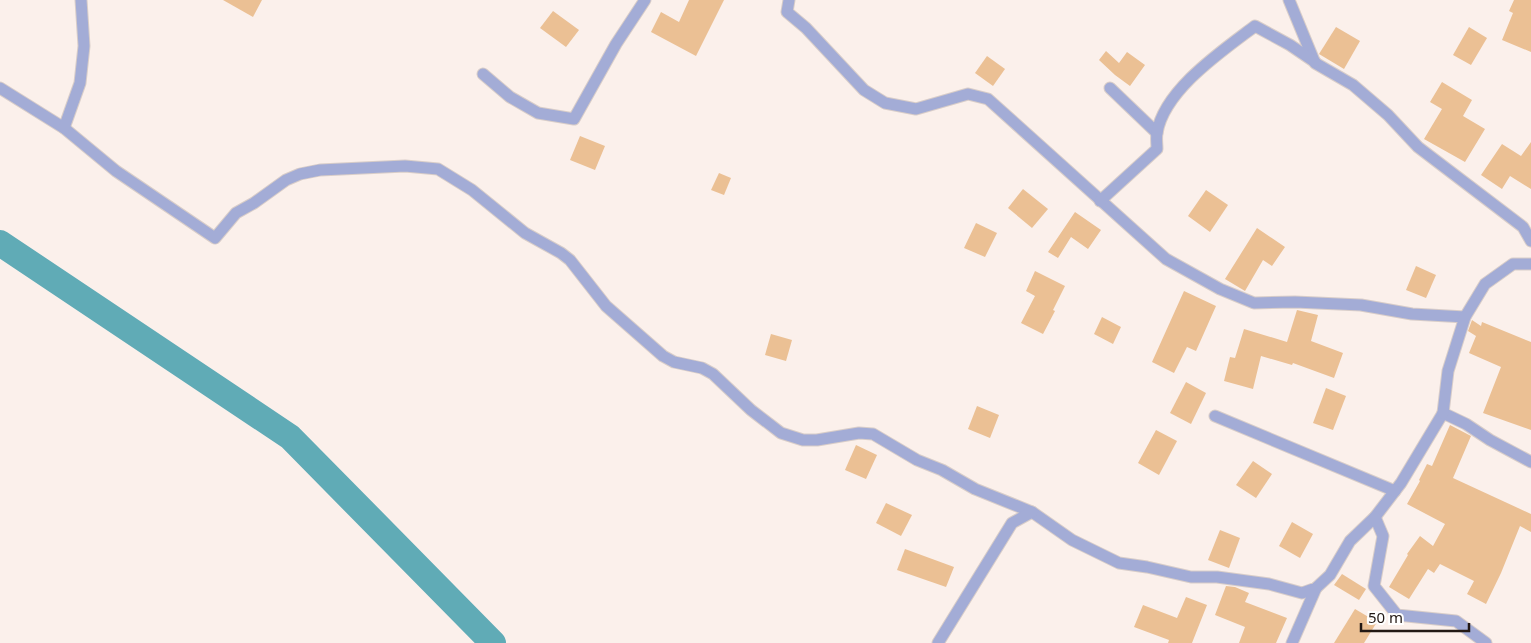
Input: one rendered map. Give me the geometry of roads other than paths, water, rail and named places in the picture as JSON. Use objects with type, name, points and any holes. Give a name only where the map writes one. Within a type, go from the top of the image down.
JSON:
[{"type":"street","points":[[64,128],[80,83],[84,46],[80,0]]},
{"type":"street","points":[[483,74],[510,96],[538,113],[574,119],[616,44],[645,0]]},
{"type":"street","points":[[789,0],[787,12],[806,28],[864,90],[885,103],[916,109],[968,94],[988,99],[1166,259],[1220,289],[1254,303],[1295,302],[1361,305],[1412,314],[1465,317]]},
{"type":"street","points":[[1289,0],[1316,63]]},
{"type":"street","points":[[1100,201],[1157,148],[1157,133],[1162,116],[1184,83],[1255,26],[1290,45],[1353,85],[1388,115],[1418,147],[1523,227],[1531,241]]},
{"type":"street","points":[[0,88],[64,128],[116,172],[215,238],[236,213],[286,180],[300,174],[320,170],[405,166],[438,169],[472,190],[525,233],[570,260],[606,306],[663,356],[674,362],[702,368],[713,374],[751,410],[781,433],[803,440],[817,440],[859,433],[873,434],[890,442],[917,460],[942,470],[975,489],[1032,512],[1072,540],[1119,563],[1191,576],[1217,577],[1269,584],[1302,593],[1316,588],[1330,575],[1350,541],[1375,517],[1395,491],[1443,413],[1448,371],[1465,317],[1485,284],[1513,264],[1531,264]]},
{"type":"street","points":[[1110,88],[1157,133]]},
{"type":"street","points":[[1443,413],[1466,424],[1490,440],[1531,462]]},
{"type":"street","points":[[1215,416],[1395,491]]},
{"type":"street","points":[[938,643],[1012,523],[1032,512]]},
{"type":"street","points":[[1375,517],[1383,536],[1374,586],[1398,615],[1456,621],[1486,643]]},
{"type":"street","points":[[1292,643],[1316,588]]},
{"type":"waterway","points":[[0,243],[290,437],[493,643]]}]
